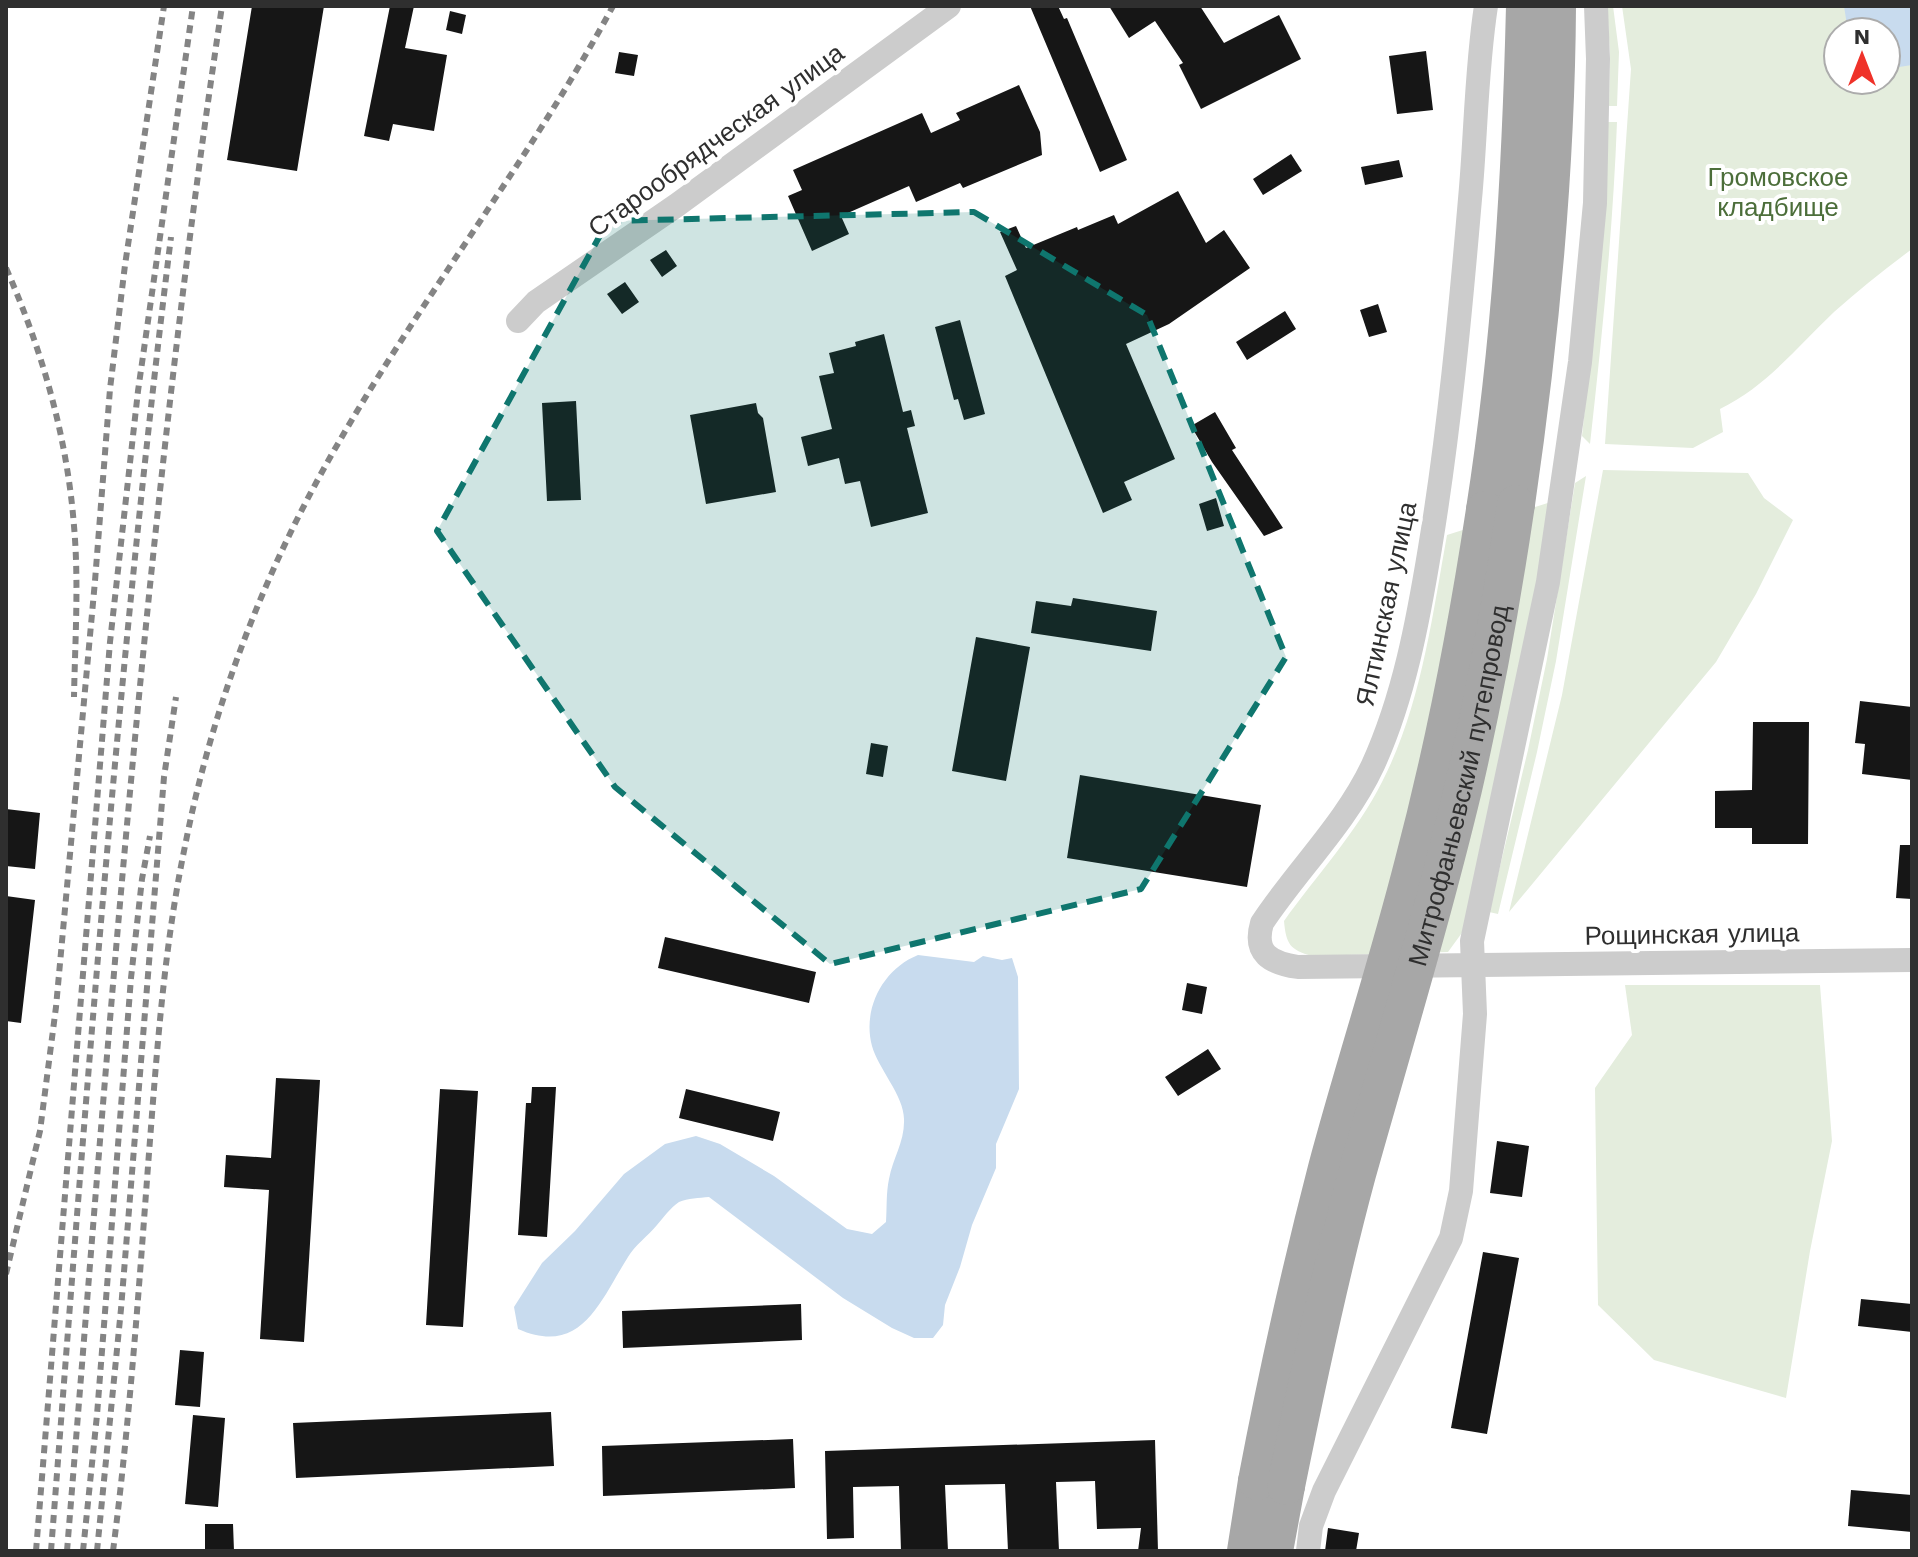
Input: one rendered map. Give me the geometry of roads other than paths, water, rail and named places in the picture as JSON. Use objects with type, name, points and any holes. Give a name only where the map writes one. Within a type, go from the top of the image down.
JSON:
[{"type":"main road","name":"Митрофаньевский путепровод","points":[[1274,1551],[1310,1367],[1334,1266],[1463,788],[1497,628],[1525,6]]},
{"type":"main road","name":"Митрофаньевский путепровод","points":[[1246,1551],[1280,1362],[1304,1258],[1410,879],[1464,634],[1501,507],[1544,267],[1556,88],[1557,6]]},
{"type":"street","name":"Старообрядческая улица","points":[[518,321],[536,302],[714,179],[949,6]]},
{"type":"street","name":"Ялтинская улица","points":[[1473,964],[1283,965],[1270,959],[1260,948],[1258,935],[1262,923],[1359,793],[1374,763],[1411,648],[1439,493],[1471,196],[1486,6]]},
{"type":"street","points":[[1308,1551],[1311,1526],[1324,1491],[1451,1238],[1461,1191],[1476,996],[1472,941],[1548,582],[1578,376],[1595,203],[1596,6]]},
{"type":"street","name":"Рощинская улица","points":[[1473,964],[1912,960]]},
{"type":"water","points":[[1844,6],[1912,6],[1912,65],[1902,67],[1902,16],[1846,16]]},
{"type":"water","points":[[918,955],[974,962],[983,956],[1002,960],[1012,958],[1018,977],[1019,1089],[996,1144],[996,1168],[972,1225],[945,1305],[943,1325],[933,1338],[914,1338],[843,1298],[709,1197],[686,1200],[673,1207],[631,1253],[598,1306],[574,1330],[558,1336],[540,1336],[518,1329],[514,1307],[542,1263],[575,1231],[624,1174],[665,1144],[696,1136],[720,1144],[774,1176],[847,1229],[872,1234],[886,1222],[888,1184],[903,1135],[904,1119],[900,1101],[872,1046],[870,1018],[885,980],[906,961]]},
{"type":"railway","points":[[6,1274],[40,1131],[56,1007],[110,389],[125,265],[164,6]]},
{"type":"railway","points":[[36,1551],[110,642],[138,391],[193,6]]},
{"type":"railway","points":[[67,1551],[114,970],[150,584],[195,198],[222,6]]},
{"type":"railway","points":[[113,1551],[129,1402],[166,960],[192,812],[220,709],[270,577],[346,429],[528,149],[613,6]]},
{"type":"railway","points":[[51,1551],[118,729],[171,237]]},
{"type":"railway","points":[[6,268],[31,330],[51,394],[71,492],[76,569],[74,697]]},
{"type":"railway","points":[[97,1551],[121,1309],[164,777],[176,697]]},
{"type":"railway","points":[[83,1551],[97,1415],[131,978],[150,836]]},
{"type":"park label","name":"Громовское кладбище","points":[[1778,192]]}]
